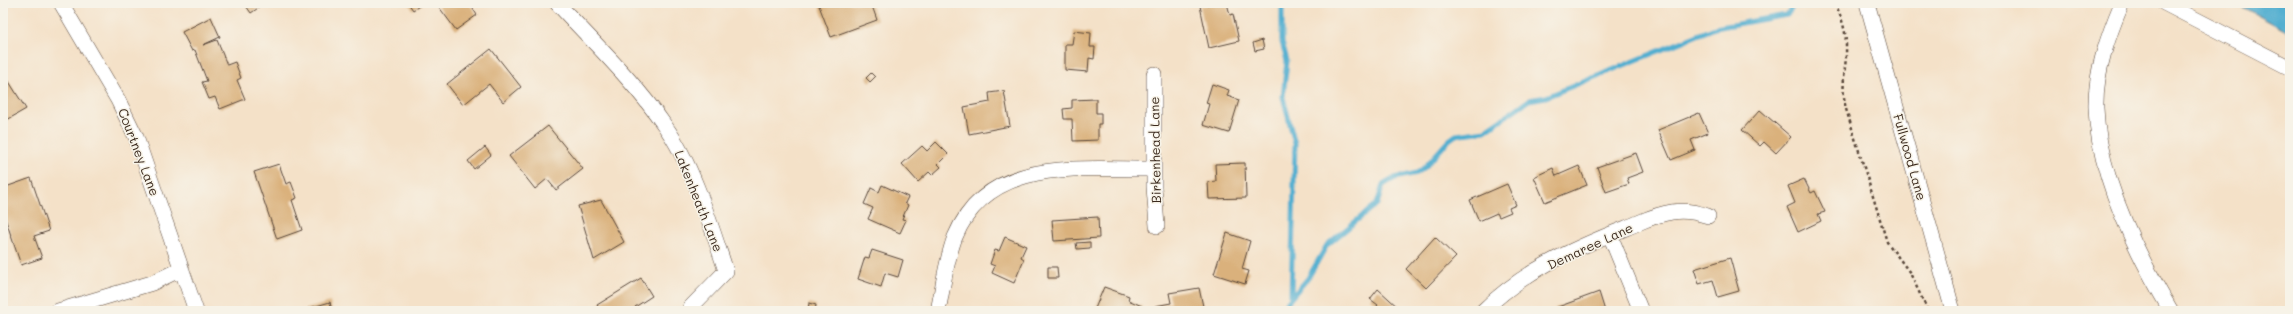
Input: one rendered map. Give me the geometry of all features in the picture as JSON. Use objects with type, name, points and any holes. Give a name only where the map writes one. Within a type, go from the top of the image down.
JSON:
[{"type":"street","name":"Courtney Lane","points":[[61,3],[118,100],[136,137],[196,311]]},
{"type":"street","name":"Lakenheath Lane","points":[[557,3],[638,90],[666,127],[686,165],[726,271],[690,308]]},
{"type":"street","name":"Fullwood Lane","points":[[1867,3],[1953,311]]},
{"type":"street","points":[[2122,3],[2111,29],[2101,65],[2096,108],[2100,144],[2117,202],[2147,271],[2171,311]]},
{"type":"street","points":[[2164,3],[2290,68]]},
{"type":"street","name":"Birkenhead Lane","points":[[1154,74],[1154,169],[1157,226]]},
{"type":"street","points":[[938,311],[955,237],[970,211],[993,190],[1016,178],[1040,171],[1154,169]]},
{"type":"street","name":"Demaree Lane","points":[[1483,311],[1514,285],[1557,258],[1610,235],[1672,212],[1687,211],[1708,216]]},
{"type":"street","points":[[1610,235],[1641,311]]},
{"type":"street","points":[[58,311],[152,283],[181,269]]},
{"type":"path","points":[[1835,3],[1845,31],[1846,45],[1842,92],[1846,109],[1887,242],[1910,273],[1928,311]]},
{"type":"water","points":[[2235,3],[2290,3],[2290,33]]},
{"type":"building","points":[[244,3],[263,3],[264,4],[251,13]]},
{"type":"building","points":[[408,3],[424,3],[413,10]]},
{"type":"building","points":[[436,3],[469,3],[477,15],[456,30]]},
{"type":"building","points":[[818,3],[871,3],[877,20],[831,37]]},
{"type":"building","points":[[1227,3],[1230,15],[1233,14],[1239,41],[1209,48],[1200,6]]},
{"type":"building","points":[[211,17],[220,37],[203,45],[217,40],[227,65],[235,62],[241,78],[237,80],[245,99],[220,109],[215,97],[209,99],[202,82],[207,81],[195,50],[192,51],[182,32]]},
{"type":"building","points":[[1074,31],[1091,33],[1090,47],[1095,47],[1094,59],[1089,58],[1088,72],[1065,70],[1065,44],[1072,44]]},
{"type":"building","points":[[1262,40],[1264,49],[1255,51],[1253,43]]},
{"type":"building","points":[[491,49],[521,87],[503,102],[489,84],[463,105],[447,84]]},
{"type":"building","points":[[871,73],[875,77],[870,82],[866,78]]},
{"type":"building","points":[[8,80],[26,109],[5,121],[3,117],[3,83]]},
{"type":"building","points":[[1212,84],[1229,90],[1227,96],[1239,100],[1229,133],[1203,125],[1209,104],[1206,103]]},
{"type":"building","points":[[1004,91],[1010,126],[969,134],[964,107],[990,102],[989,93]]},
{"type":"building","points":[[1096,99],[1096,113],[1101,113],[1101,124],[1098,124],[1098,140],[1073,141],[1072,119],[1064,119],[1063,109],[1072,108],[1072,100]]},
{"type":"building","points":[[1760,110],[1791,137],[1776,153],[1764,142],[1760,146],[1742,130]]},
{"type":"building","points":[[1699,113],[1708,133],[1691,140],[1695,150],[1671,160],[1658,130]]},
{"type":"building","points":[[548,126],[583,169],[556,190],[547,179],[535,189],[509,156]]},
{"type":"building","points":[[936,142],[948,154],[938,164],[941,167],[932,175],[929,172],[918,182],[902,164],[922,146],[927,151]]},
{"type":"building","points":[[485,147],[491,155],[474,169],[468,161]]},
{"type":"building","points":[[1636,153],[1643,172],[1627,178],[1629,184],[1606,192],[1597,167]]},
{"type":"building","points":[[1245,163],[1246,198],[1209,199],[1208,182],[1216,181],[1215,164]]},
{"type":"building","points":[[279,164],[286,184],[291,182],[297,198],[292,200],[302,230],[277,239],[254,172]]},
{"type":"building","points":[[1579,166],[1587,185],[1545,202],[1534,177],[1553,168],[1556,176]]},
{"type":"building","points":[[31,178],[49,231],[34,236],[42,258],[21,265],[3,212],[3,188]]},
{"type":"building","points":[[1804,179],[1811,193],[1815,191],[1825,212],[1818,214],[1821,221],[1798,232],[1787,207],[1795,203],[1788,186]]},
{"type":"building","points":[[1507,184],[1516,205],[1509,208],[1511,212],[1499,217],[1497,213],[1479,221],[1470,200]]},
{"type":"building","points":[[882,185],[908,197],[905,203],[908,205],[902,219],[906,220],[900,233],[868,219],[873,208],[864,204],[871,188],[879,192]]},
{"type":"building","points":[[601,200],[624,242],[594,260],[578,206]]},
{"type":"building","points":[[1098,217],[1099,238],[1054,241],[1052,220]]},
{"type":"building","points":[[1227,233],[1250,241],[1242,269],[1249,271],[1245,284],[1214,274]]},
{"type":"building","points":[[1005,237],[1026,246],[1021,257],[1024,259],[1014,283],[992,273],[995,266],[990,264],[995,250],[999,251]]},
{"type":"building","points":[[1435,237],[1456,257],[1426,288],[1406,269]]},
{"type":"building","points":[[1090,242],[1090,248],[1077,249],[1076,243]]},
{"type":"building","points":[[872,250],[903,260],[898,277],[885,273],[881,287],[858,279],[865,257],[869,258]]},
{"type":"building","points":[[1730,258],[1739,291],[1718,297],[1713,280],[1699,284],[1694,269]]},
{"type":"building","points":[[1048,267],[1057,267],[1058,278],[1048,278]]},
{"type":"building","points":[[641,278],[652,296],[635,307],[637,311],[601,311],[597,305]]},
{"type":"building","points":[[1104,287],[1129,296],[1128,300],[1142,306],[1140,311],[1094,311]]},
{"type":"building","points":[[1199,288],[1204,311],[1156,311],[1155,306],[1171,303],[1169,293]]},
{"type":"building","points":[[1378,289],[1400,309],[1398,311],[1373,311],[1378,305],[1370,299]]},
{"type":"building","points":[[1599,292],[1605,311],[1556,311],[1555,308]]},
{"type":"building","points":[[330,302],[332,311],[306,311],[306,309]]},
{"type":"building","points":[[809,303],[816,305],[815,311],[808,310]]},
{"type":"building","points":[[1755,307],[1756,311],[1745,311]]},
{"type":"waterway","points":[[1282,3],[1282,42],[1287,61],[1283,97],[1295,144],[1291,297]]},
{"type":"waterway","points":[[1280,311],[1308,278],[1327,245],[1377,204],[1383,185],[1395,178],[1417,173],[1425,167],[1449,140],[1456,135],[1485,131],[1529,100],[1546,97],[1715,28],[1787,15],[1795,3]]}]
